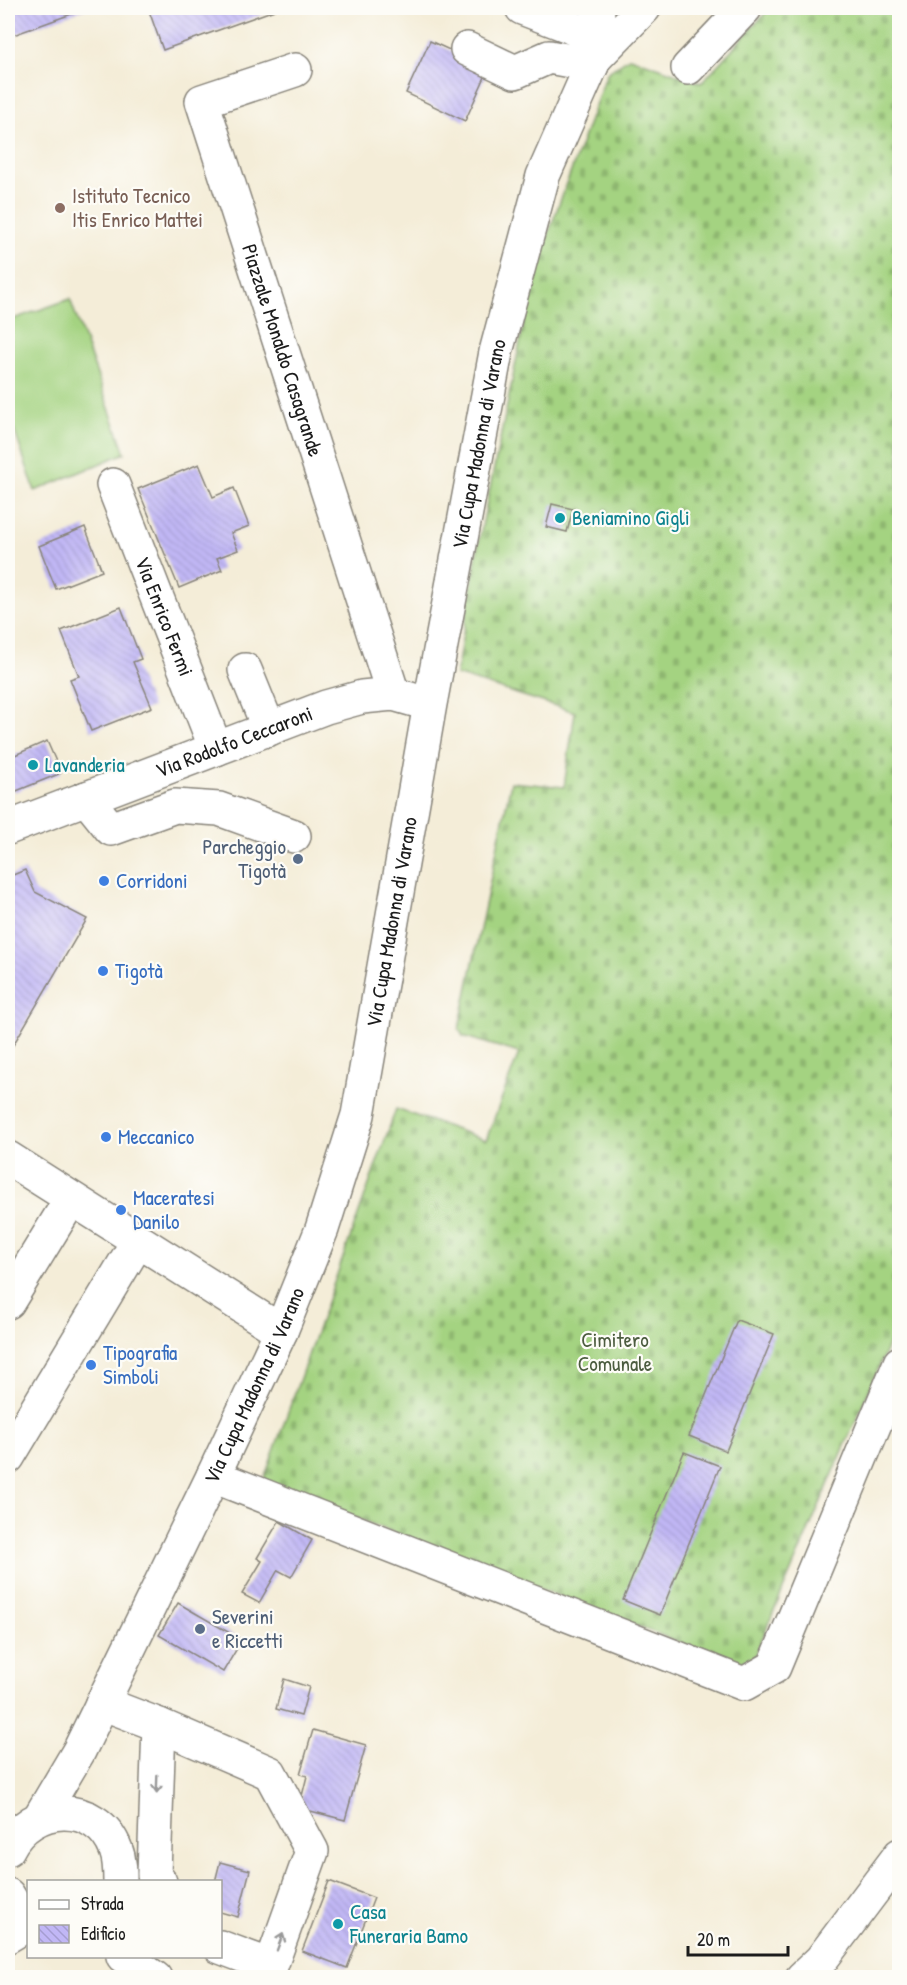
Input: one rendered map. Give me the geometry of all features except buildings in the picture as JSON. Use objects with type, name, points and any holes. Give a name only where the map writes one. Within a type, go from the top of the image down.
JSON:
[{"type":"main road","points":[[522,8],[569,26],[594,54]]},
{"type":"main road","points":[[594,54],[598,8]]},
{"type":"main road","points":[[467,49],[515,72],[549,57],[594,54],[644,8]]},
{"type":"main road","points":[[688,68],[745,8]]},
{"type":"main road","name":"Via Cupa Madonna di Varano","points":[[40,1816],[79,1751],[281,1331],[322,1229],[358,1115],[430,704],[496,352],[543,176],[594,54]]},
{"type":"main road","name":"Piazzale Monaldo Casagrande","points":[[295,70],[202,101],[393,694]]},
{"type":"main road","name":"Via Enrico Fermi","points":[[113,485],[216,749]]},
{"type":"main road","points":[[245,670],[269,729]]},
{"type":"main road","name":"Via Rodolfo Ceccaroni","points":[[8,828],[326,707],[362,697],[393,694],[430,704]]},
{"type":"main road","points":[[86,798],[111,829],[175,806],[219,809],[294,836]]},
{"type":"main road","points":[[8,1158],[281,1331]]},
{"type":"main road","points":[[8,1302],[71,1199]]},
{"type":"main road","points":[[8,1457],[138,1241]]},
{"type":"main road","points":[[213,1476],[744,1684],[774,1667],[900,1363]]},
{"type":"main road","points":[[102,1703],[270,1773],[312,1851],[271,1966],[222,1948]]},
{"type":"main road","points":[[159,1725],[154,1874],[159,1880]]},
{"type":"main road","name":"Via Cupa Madonna di Varano","points":[[79,1751],[80,1815]]},
{"type":"main road","points":[[8,1849],[14,1837],[25,1825],[40,1816],[66,1813],[80,1815],[95,1823],[107,1834],[116,1849],[120,1880]]},
{"type":"main road","points":[[802,1977],[821,1960],[900,1855]]},
{"type":"main road","points":[[8,1895],[27,1922]]},
{"type":"main road","points":[[8,1935],[27,1924]]},
{"type":"main road","points":[[126,1958],[155,1977]]},
{"type":"main road","points":[[163,1958],[178,1977]]},
{"type":"green space","name":"Cimitero Comunale","points":[[770,8],[899,8],[899,1320],[749,1669],[263,1482],[396,1109],[486,1140],[519,1053],[463,1036],[459,1029],[511,782],[564,787],[575,712],[456,675],[479,541],[535,270],[607,73],[630,57],[701,83]]},
{"type":"green space","points":[[70,299],[125,453],[35,491],[8,412],[8,321]]},
{"type":"place","name":"Istituto Tecnico Itis Enrico Mattei","points":[[60,208]]},
{"type":"place","name":"Beniamino Gigli","points":[[560,518]]},
{"type":"place","name":"Lavanderia","points":[[33,765]]},
{"type":"place","name":"Parcheggio Tigotà","points":[[298,859]]},
{"type":"place","name":"Corridoni","points":[[104,881]]},
{"type":"place","name":"Tigotà","points":[[103,971]]},
{"type":"place","name":"Meccanico","points":[[106,1137]]},
{"type":"place","name":"Maceratesi Danilo","points":[[121,1210]]},
{"type":"place","name":"Tipografia Simboli","points":[[91,1365]]},
{"type":"place","name":"Severini e Riccetti","points":[[200,1629]]},
{"type":"place","name":"Casa Funeraria Bamo","points":[[338,1924]]}]
